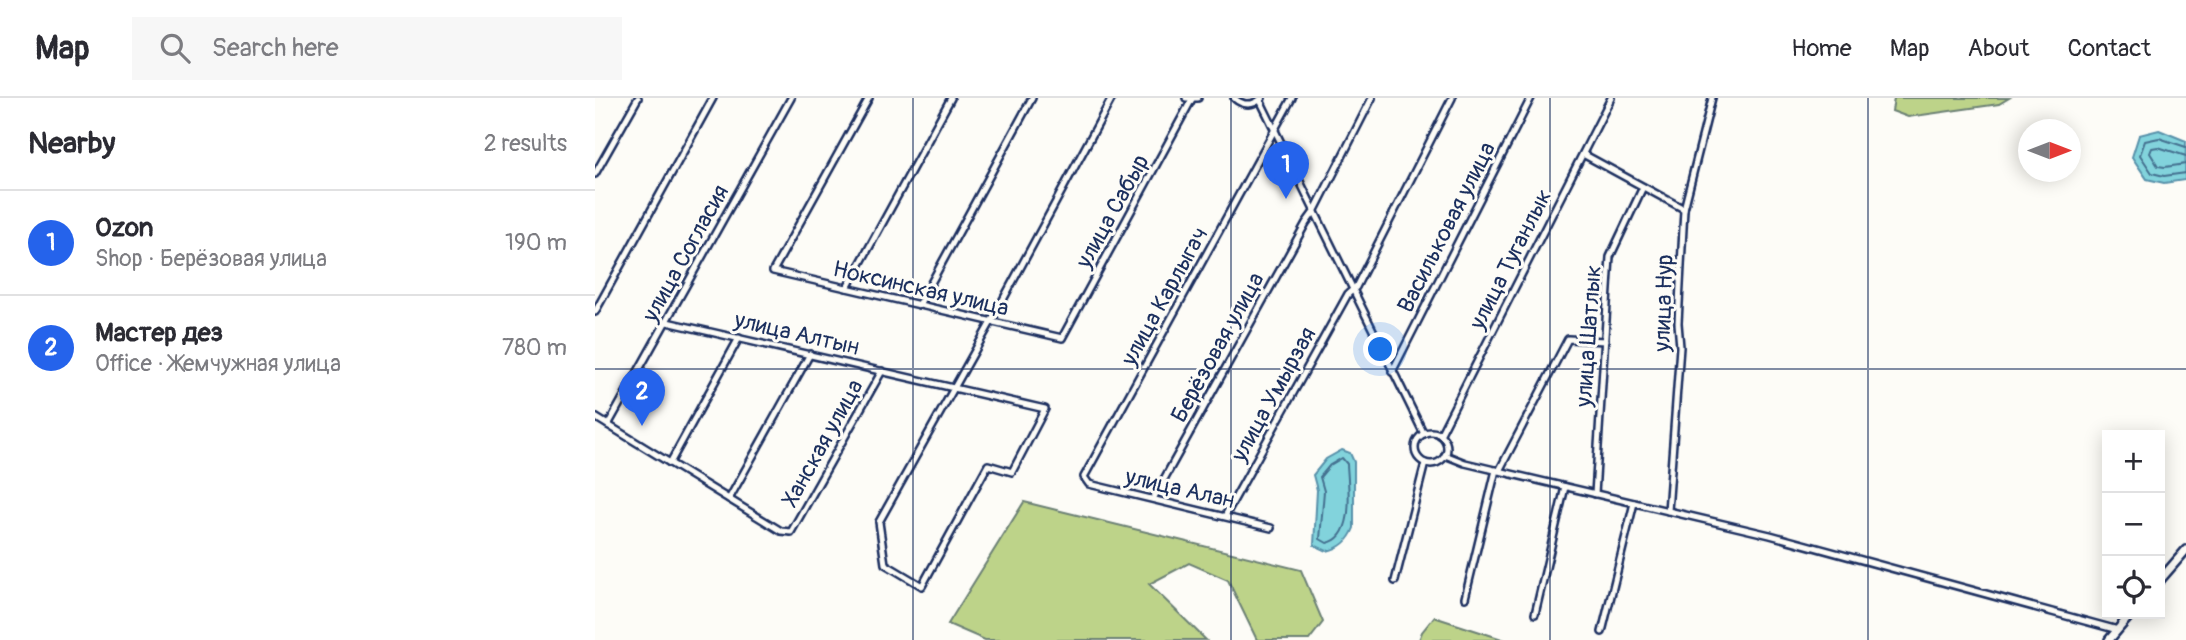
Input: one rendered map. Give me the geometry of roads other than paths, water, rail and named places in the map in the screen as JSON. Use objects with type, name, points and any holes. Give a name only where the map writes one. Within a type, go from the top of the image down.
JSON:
[{"type":"street","points":[[595,174],[638,98]]},
{"type":"street","points":[[595,312],[713,98]]},
{"type":"street","name":"улица Согласия","points":[[608,425],[791,98]]},
{"type":"street","name":"Ноксинская улица","points":[[869,98],[773,271],[1062,338]]},
{"type":"street","points":[[847,288],[951,98]]},
{"type":"street","points":[[919,305],[1032,98]]},
{"type":"street","points":[[955,387],[1112,98]]},
{"type":"street","name":"улица Сабыр","points":[[1062,338],[1192,98]]},
{"type":"street","points":[[1234,98],[1245,104],[1261,99],[1424,434]]},
{"type":"street","name":"улица Карлыгач","points":[[1083,477],[1292,98]]},
{"type":"street","name":"Берёзовая улица","points":[[1153,499],[1314,212],[1372,98]]},
{"type":"street","name":"улица Умырзая","points":[[1225,516],[1356,286],[1452,98]]},
{"type":"street","name":"Васильковая улица","points":[[1392,372],[1531,98]]},
{"type":"street","name":"улица Туганлык","points":[[1440,435],[1611,98]]},
{"type":"street","name":"улица Нур","points":[[1668,511],[1680,347],[1678,323],[1684,209],[1712,98]]},
{"type":"street","points":[[1583,154],[1684,209]]},
{"type":"street","name":"улица Шатлык","points":[[1595,494],[1610,257],[1643,187]]},
{"type":"street","name":"улица Алтын","points":[[667,322],[882,370],[955,387],[1045,410],[1012,472],[988,465],[922,586],[885,564],[879,522],[955,387]]},
{"type":"street","points":[[670,463],[739,338]]},
{"type":"street","points":[[1465,598],[1498,471],[1568,339],[1605,341]]},
{"type":"street","points":[[595,417],[729,499],[810,354]]},
{"type":"street","name":"Ханская улица","points":[[729,499],[781,531],[791,532],[882,370]]},
{"type":"street","points":[[1430,432],[1440,435],[1445,442],[1445,455],[1437,463],[1426,463],[1417,455],[1416,443],[1424,434],[1430,432]]},
{"type":"street","points":[[1445,455],[1465,463],[1770,535],[2118,630]]},
{"type":"street","points":[[1395,581],[1426,463]]},
{"type":"street","name":"улица Алан","points":[[1083,477],[1089,485],[1271,528]]},
{"type":"street","points":[[1535,614],[1565,487]]},
{"type":"street","points":[[1602,632],[1634,503]]},
{"type":"street","points":[[2165,574],[2186,550]]},
{"type":"street","points":[[2109,640],[2127,619]]},
{"type":"water","points":[[2159,130],[2186,141],[2185,180],[2164,183],[2147,179],[2132,157],[2139,135]]},
{"type":"water","points":[[1342,450],[1350,453],[1354,462],[1354,528],[1344,543],[1327,551],[1314,545],[1317,490],[1313,475],[1326,459]]},
{"type":"place","name":"Ozon","points":[[1286,199]]},
{"type":"place","name":"Мастер дез","points":[[642,426]]}]
